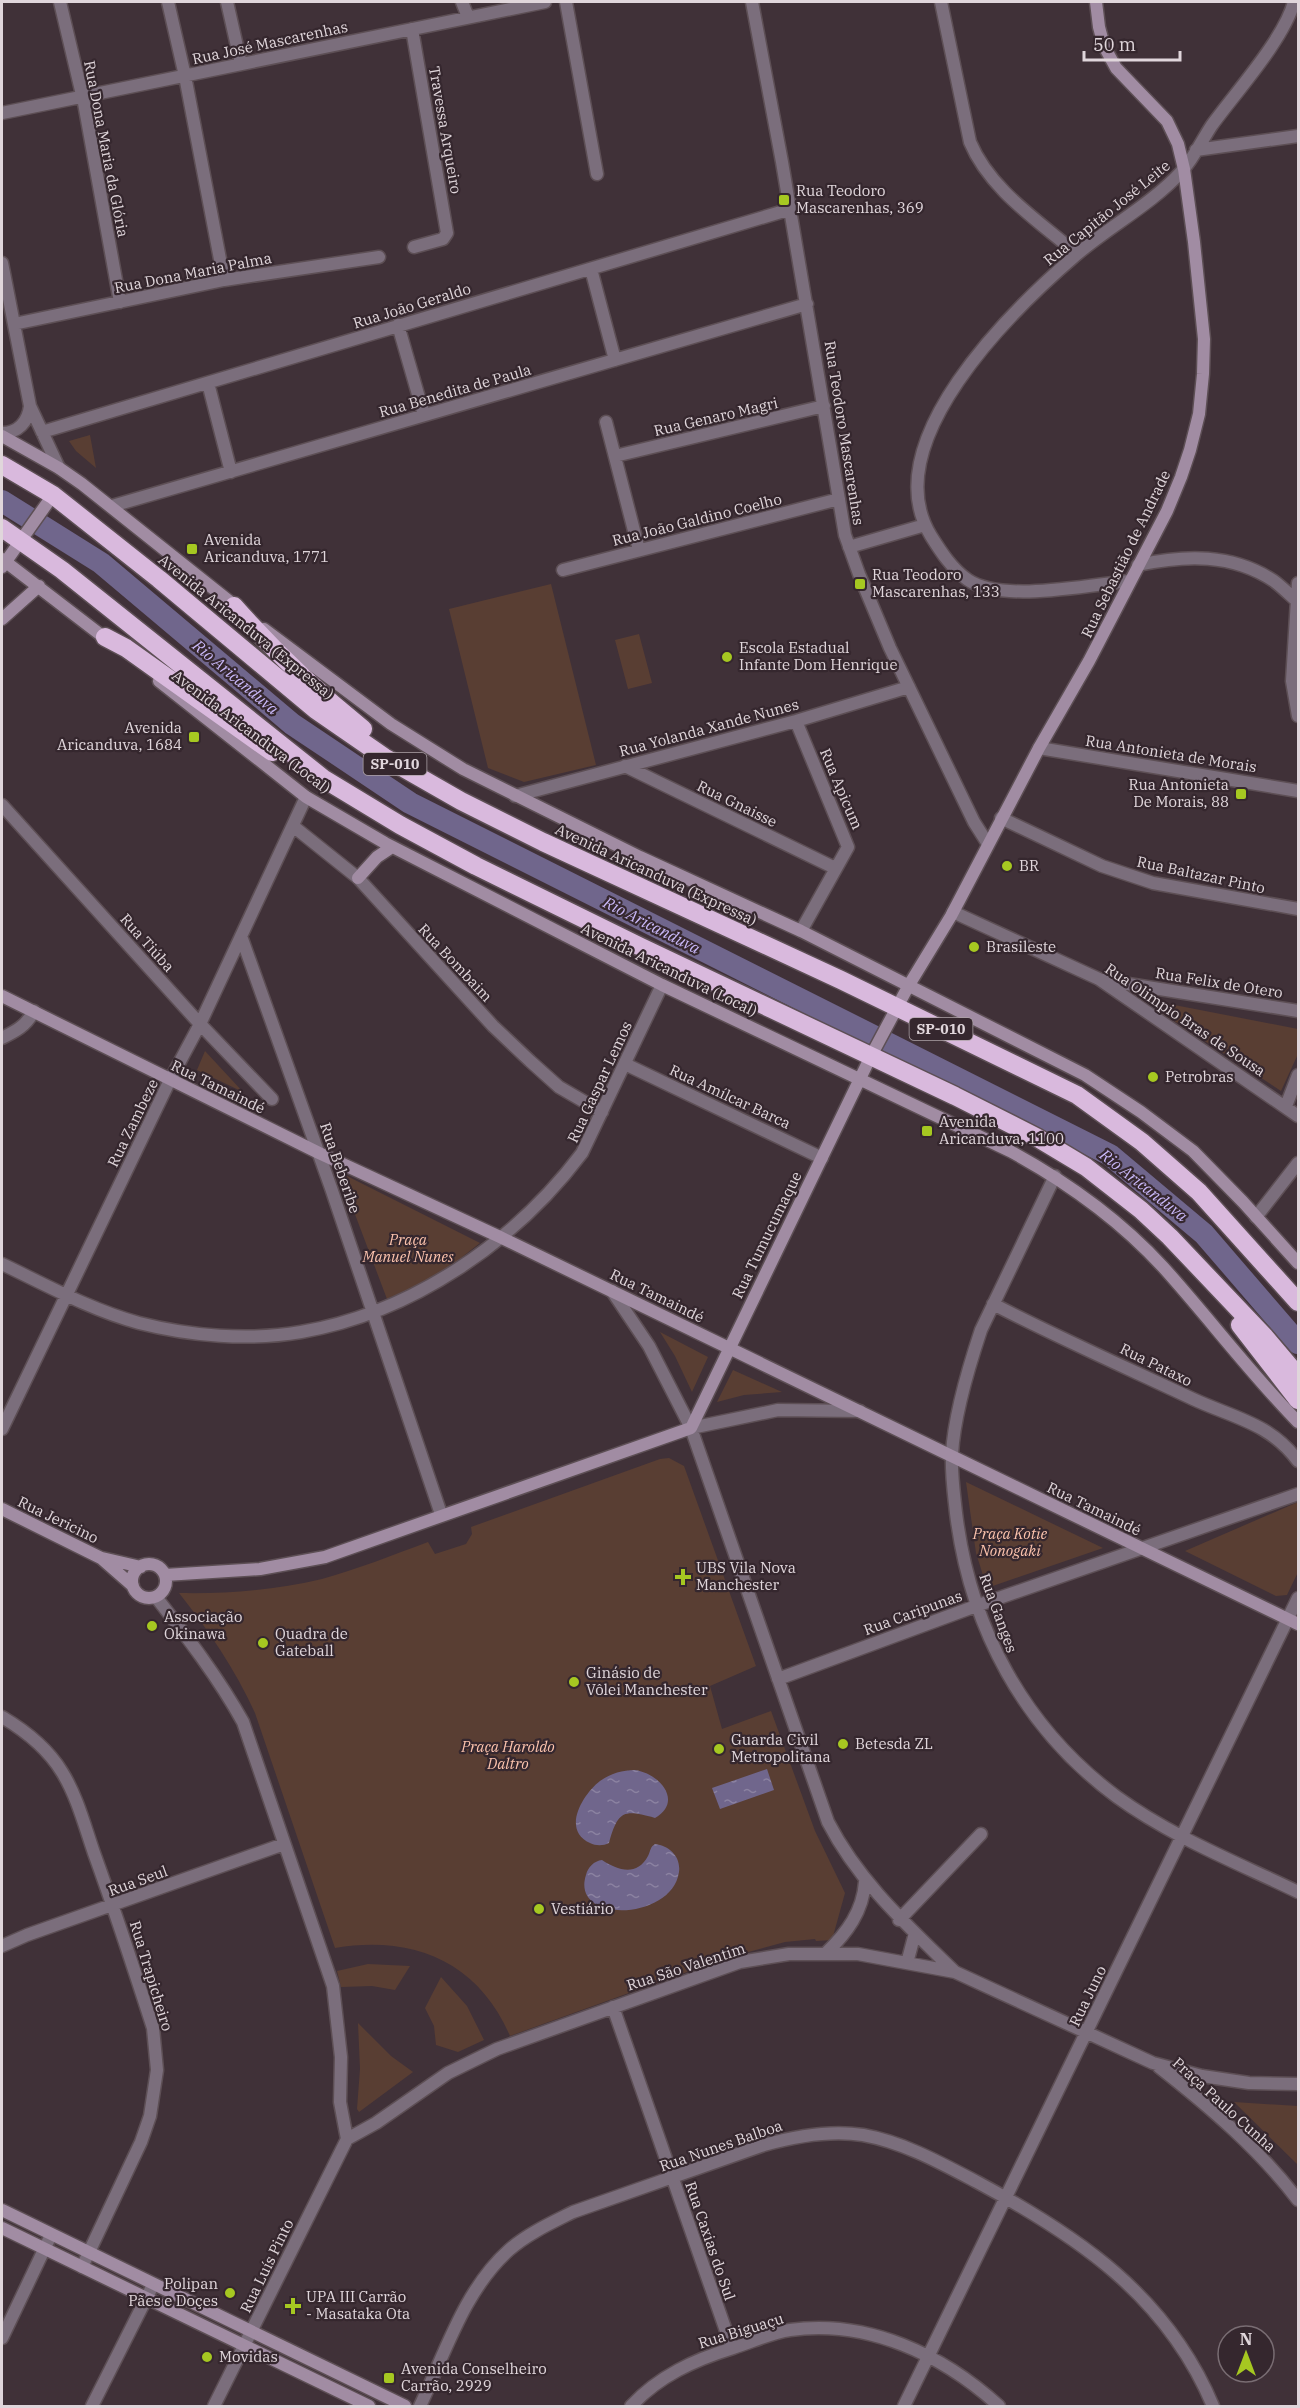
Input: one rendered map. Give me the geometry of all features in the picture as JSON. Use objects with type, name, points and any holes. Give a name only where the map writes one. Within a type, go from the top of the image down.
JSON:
[{"type":"highway","name":"Avenida Aricanduva (Expressa)","points":[[2,465],[135,559],[316,710],[384,757],[461,801],[894,1013],[1077,1095],[1142,1142],[1199,1192],[1299,1302]]},
{"type":"highway","points":[[2,528],[23,537],[324,779]]},
{"type":"highway","points":[[234,606],[270,647],[312,687],[372,737],[461,801]]},
{"type":"highway","points":[[105,638],[126,648],[268,750],[324,779],[400,825],[476,866],[874,1050],[1036,1137],[1086,1167],[1141,1210],[1186,1254],[1266,1337],[1299,1376]]},
{"type":"highway","points":[[1186,1254],[1299,1400]]},
{"type":"main road","name":"Rua Sebastião de Andrade","points":[[874,1050],[909,985],[953,912],[1001,818],[1089,661],[1167,511],[1181,477],[1198,414],[1204,339],[1194,242],[1178,144],[1167,121],[1116,68],[1104,46],[1096,2]]},
{"type":"main road","points":[[2,434],[59,468],[112,506],[234,606],[391,724],[463,769],[650,862],[801,931],[1085,1075],[1141,1112],[1193,1151],[1299,1263]]},
{"type":"main road","points":[[3,563],[51,498]]},
{"type":"main road","name":"Avenida Aricanduva (Local)","points":[[3,563],[39,585],[306,797],[392,847],[662,985],[1010,1151],[1055,1176],[1100,1209],[1162,1266],[1276,1399],[1299,1422]]},
{"type":"main road","points":[[2,619],[39,585]]},
{"type":"main road","points":[[358,878],[376,856],[392,847]]},
{"type":"main road","name":"Rua Tamaindé","points":[[2,996],[319,1153],[500,1237],[1294,1622]]},
{"type":"main road","name":"Rua Tumucumaque","points":[[691,1428],[874,1050]]},
{"type":"main road","points":[[165,1575],[284,1566],[325,1557],[441,1514],[691,1428]]},
{"type":"main road","name":"Rua Jericino","points":[[2,1509],[101,1558],[141,1567]]},
{"type":"main road","name":"Rua Jericino","points":[[101,1558],[133,1586]]},
{"type":"main road","points":[[152,1565],[162,1570],[165,1575],[166,1585],[156,1597],[145,1597],[135,1591],[134,1575],[141,1567],[152,1565]]},
{"type":"main road","points":[[2,2210],[405,2406]]},
{"type":"main road","points":[[2,2228],[369,2406]]},
{"type":"street","name":"Rua Dona Maria da Glória","points":[[60,2],[82,96],[120,302]]},
{"type":"street","points":[[168,2],[185,76],[224,280]]},
{"type":"street","points":[[227,2],[241,64]]},
{"type":"street","points":[[462,2],[468,18]]},
{"type":"street","name":"Rua José Mascarenhas","points":[[2,113],[545,2]]},
{"type":"street","points":[[566,2],[597,174]]},
{"type":"street","name":"Rua Teodoro Mascarenhas","points":[[752,2],[791,209],[839,500],[849,547],[876,616],[909,687],[974,822],[988,844]]},
{"type":"street","points":[[941,2],[970,142],[977,160],[998,185],[1077,254]]},
{"type":"street","name":"Rua Capitão José Leite","points":[[1129,581],[1011,592],[983,588],[969,581],[953,567],[925,525],[919,501],[918,477],[923,447],[931,426],[978,354],[1008,318],[1077,254],[1184,170],[1285,25],[1294,2]]},
{"type":"street","name":"Travessa Arqueiro","points":[[412,29],[447,236],[414,247]]},
{"type":"street","points":[[1196,150],[1299,136]]},
{"type":"street","name":"Rua João Geraldo","points":[[42,432],[791,209]]},
{"type":"street","name":"Rua Dona Maria Palma","points":[[14,324],[224,280],[379,257]]},
{"type":"street","points":[[2,263],[30,406],[59,468]]},
{"type":"street","points":[[591,269],[615,360]]},
{"type":"street","name":"Rua Benedita de Paula","points":[[112,506],[807,304]]},
{"type":"street","points":[[398,325],[424,415]]},
{"type":"street","points":[[208,383],[231,472]]},
{"type":"street","points":[[2,434],[12,432],[28,418],[30,406]]},
{"type":"street","name":"Rua Genaro Magri","points":[[615,456],[824,406]]},
{"type":"street","points":[[606,422],[639,550]]},
{"type":"street","name":"Rua João Galdino Coelho","points":[[563,570],[839,500]]},
{"type":"street","points":[[849,547],[925,525]]},
{"type":"street","points":[[1138,566],[1173,558],[1206,558],[1236,562],[1274,581],[1297,601]]},
{"type":"street","points":[[1299,583],[1292,681],[1299,716]]},
{"type":"street","name":"Rua Yolanda Xande Nunes","points":[[515,796],[796,721],[909,687]]},
{"type":"street","name":"Rua Apicum","points":[[796,721],[847,842],[848,850],[801,931]]},
{"type":"street","name":"Rua Antonieta de Morais","points":[[1039,748],[1299,791]]},
{"type":"street","name":"Rua Gnaisse","points":[[625,766],[836,868]]},
{"type":"street","name":"Rua Zambeze","points":[[2,1429],[170,1080],[200,1024],[306,797]]},
{"type":"street","name":"Rua Tiúba","points":[[2,805],[200,1024],[272,1100]]},
{"type":"street","name":"Rua Baltazar Pinto","points":[[1001,818],[1102,866],[1153,883],[1299,909]]},
{"type":"street","name":"Rua Bombaim","points":[[293,826],[358,878],[493,1026],[560,1087],[602,1112]]},
{"type":"street","name":"Rua Olimpio Bras de Sousa","points":[[953,912],[1099,979],[1299,1116]]},
{"type":"street","name":"Rua Beberibe","points":[[241,936],[319,1153],[441,1514]]},
{"type":"street","name":"Rua Felix de Otero","points":[[1099,979],[1299,1011]]},
{"type":"street","name":"Rua Gaspar Lemos","points":[[2,1264],[114,1316],[194,1333],[219,1335],[299,1333],[332,1326],[372,1312],[439,1281],[473,1259],[500,1237],[570,1170],[582,1153],[662,985]]},
{"type":"street","points":[[2,1038],[17,1031],[28,1022],[34,1011]]},
{"type":"street","name":"Rua Amílcar Barca","points":[[625,1064],[822,1158]]},
{"type":"street","points":[[1286,1106],[1299,1074]]},
{"type":"street","points":[[1256,1216],[1299,1163]]},
{"type":"street","name":"Rua Ganges","points":[[1055,1176],[981,1330],[972,1357],[952,1455],[958,1528],[976,1606],[1002,1667],[1020,1695],[1075,1763],[1118,1797],[1158,1823],[1299,1892]]},
{"type":"street","points":[[612,1292],[649,1346],[691,1428],[828,1822],[865,1882],[899,1920],[955,1972]]},
{"type":"street","name":"Rua Pataxo","points":[[993,1304],[1196,1400],[1267,1430],[1283,1442],[1299,1461]]},
{"type":"street","points":[[691,1428],[778,1410],[860,1411]]},
{"type":"street","name":"Rua Caripunas","points":[[778,1679],[976,1606],[1143,1550],[1299,1494]]},
{"type":"street","points":[[156,1597],[200,1655],[243,1722],[333,1986],[341,2057],[340,2102],[346,2139]]},
{"type":"street","name":"Rua Juno","points":[[904,2406],[1182,1835],[1294,1622],[1299,1598]]},
{"type":"street","name":"Rua Trapicheiro","points":[[2,1717],[19,1727],[42,1748],[62,1772],[79,1811],[113,1906],[153,2028],[157,2070],[155,2096],[141,2142],[82,2267]]},
{"type":"street","points":[[899,1920],[981,1834]]},
{"type":"street","name":"Rua Seul","points":[[2,1946],[27,1935],[285,1844]]},
{"type":"street","points":[[826,1953],[838,1941],[855,1917],[864,1895],[865,1882]]},
{"type":"street","points":[[908,1963],[915,1933]]},
{"type":"street","name":"Rua São Valentim","points":[[346,2139],[376,2123],[448,2073],[497,2049],[740,1962],[789,1954],[858,1954],[955,1972],[1153,2063]]},
{"type":"street","name":"Rua Caxias do Sul","points":[[613,2007],[732,2348]]},
{"type":"street","name":"Praça Paulo Cunha","points":[[1153,2063],[1214,2078],[1249,2083],[1299,2084]]},
{"type":"street","name":"Praça Paulo Cunha","points":[[1153,2063],[1242,2136],[1299,2200]]},
{"type":"street","name":"Rua Nunes Balboa","points":[[420,2406],[474,2294],[488,2272],[510,2249],[543,2227],[573,2212],[788,2138],[838,2133],[863,2135],[894,2143],[955,2171],[1060,2229],[1122,2278],[1161,2320],[1196,2371],[1213,2406]]},
{"type":"street","name":"Rua Luís Pinto","points":[[214,2406],[346,2139]]},
{"type":"street","points":[[2,2338],[51,2235]]},
{"type":"street","points":[[92,2406],[153,2285]]},
{"type":"street","name":"Rua Biguaçu","points":[[631,2406],[670,2374],[692,2362],[768,2335],[789,2330],[832,2329],[859,2332],[888,2340],[928,2357],[956,2371],[999,2406]]},
{"type":"green space","points":[[90,435],[96,468],[76,451],[69,441]]},
{"type":"green space","points":[[551,584],[596,765],[524,782],[488,768],[449,609]]},
{"type":"green space","points":[[639,634],[652,683],[628,689],[615,640]]},
{"type":"green space","points":[[1164,1003],[1298,1029],[1298,1054],[1281,1091],[1156,1009],[1158,1004]]},
{"type":"green space","points":[[205,1051],[243,1092],[197,1070]]},
{"type":"green space","name":"Praça Manuel Nunes","points":[[339,1172],[480,1243],[438,1276],[387,1299]]},
{"type":"green space","points":[[660,1332],[708,1357],[692,1392],[675,1356]]},
{"type":"green space","points":[[733,1370],[782,1392],[744,1395],[717,1402]]},
{"type":"green space","name":"Praça Haroldo Daltro","points":[[669,1458],[684,1466],[756,1666],[710,1686],[722,1729],[771,1711],[815,1831],[845,1893],[832,1940],[785,1942],[723,1959],[510,2036],[496,2010],[480,1989],[461,1972],[439,1959],[416,1950],[390,1946],[363,1945],[335,1948],[255,1713],[221,1651],[179,1593],[215,1593],[304,1583],[349,1571],[428,1542],[435,1554],[466,1544],[472,1534],[471,1527],[660,1459]]},
{"type":"green space","name":"Praça Kotie Nonogaki","points":[[966,1482],[1103,1548],[987,1588],[976,1553]]},
{"type":"green space","points":[[1298,1502],[1298,1572],[1287,1595],[1276,1596],[1185,1551]]},
{"type":"green space","points":[[368,1964],[410,1966],[395,1990],[372,1986],[341,1987],[337,1971]]},
{"type":"green space","points":[[441,1977],[467,2006],[484,2040],[458,2052],[436,2045],[434,2026],[425,2008]]},
{"type":"green space","points":[[358,2023],[391,2056],[413,2072],[359,2112],[357,2109],[360,2069]]},
{"type":"green space","points":[[1234,2102],[1298,2106],[1297,2164]]},
{"type":"water","points":[[767,1769],[774,1790],[720,1809],[712,1788]]},
{"type":"water","points":[[635,1770],[653,1777],[665,1790],[668,1797],[663,1812],[655,1818],[636,1814],[623,1815],[615,1824],[607,1844],[595,1845],[581,1837],[576,1821],[587,1794],[608,1776]]},
{"type":"water","points":[[655,1844],[670,1850],[678,1862],[679,1872],[672,1888],[659,1900],[642,1907],[624,1910],[607,1909],[593,1902],[585,1891],[586,1875],[592,1865],[602,1860],[620,1869],[633,1869],[643,1863]]},
{"type":"waterway","name":"Rio Aricanduva","points":[[2,501],[101,563],[292,724],[410,803],[1110,1155],[1204,1234],[1298,1343]]},
{"type":"place","name":"Rua Teodoro Mascarenhas, 369","points":[[784,200]]},
{"type":"place","name":"Avenida Aricanduva, 1771","points":[[192,549]]},
{"type":"place","name":"Rua Teodoro Mascarenhas, 133","points":[[860,584]]},
{"type":"place","name":"Escola Estadual Infante Dom Henrique","points":[[727,657]]},
{"type":"place","name":"Avenida Aricanduva, 1684","points":[[194,737]]},
{"type":"place","name":"Rua Antonieta De Morais, 88","points":[[1241,794]]},
{"type":"place","name":"BR","points":[[1007,866]]},
{"type":"place","name":"Brasileste","points":[[974,947]]},
{"type":"place","name":"Petrobras","points":[[1153,1077]]},
{"type":"place","name":"Avenida Aricanduva, 1100","points":[[927,1131]]},
{"type":"place","name":"UBS Vila Nova Manchester","points":[[683,1577]]},
{"type":"place","name":"Associação Okinawa","points":[[152,1626]]},
{"type":"place","name":"Quadra de Gateball","points":[[263,1643]]},
{"type":"place","name":"Ginásio de Vôlei Manchester","points":[[574,1682]]},
{"type":"place","name":"Betesda ZL","points":[[843,1744]]},
{"type":"place","name":"Guarda Civil Metropolitana","points":[[719,1749]]},
{"type":"place","name":"Vestiário","points":[[539,1909]]},
{"type":"place","name":"Polipan Pães e Doçes","points":[[230,2293]]},
{"type":"place","name":"UPA III Carrão - Masataka Ota","points":[[293,2306]]},
{"type":"place","name":"Movidas","points":[[207,2357]]},
{"type":"place","name":"Avenida Conselheiro Carrão, 2929","points":[[389,2378]]}]
